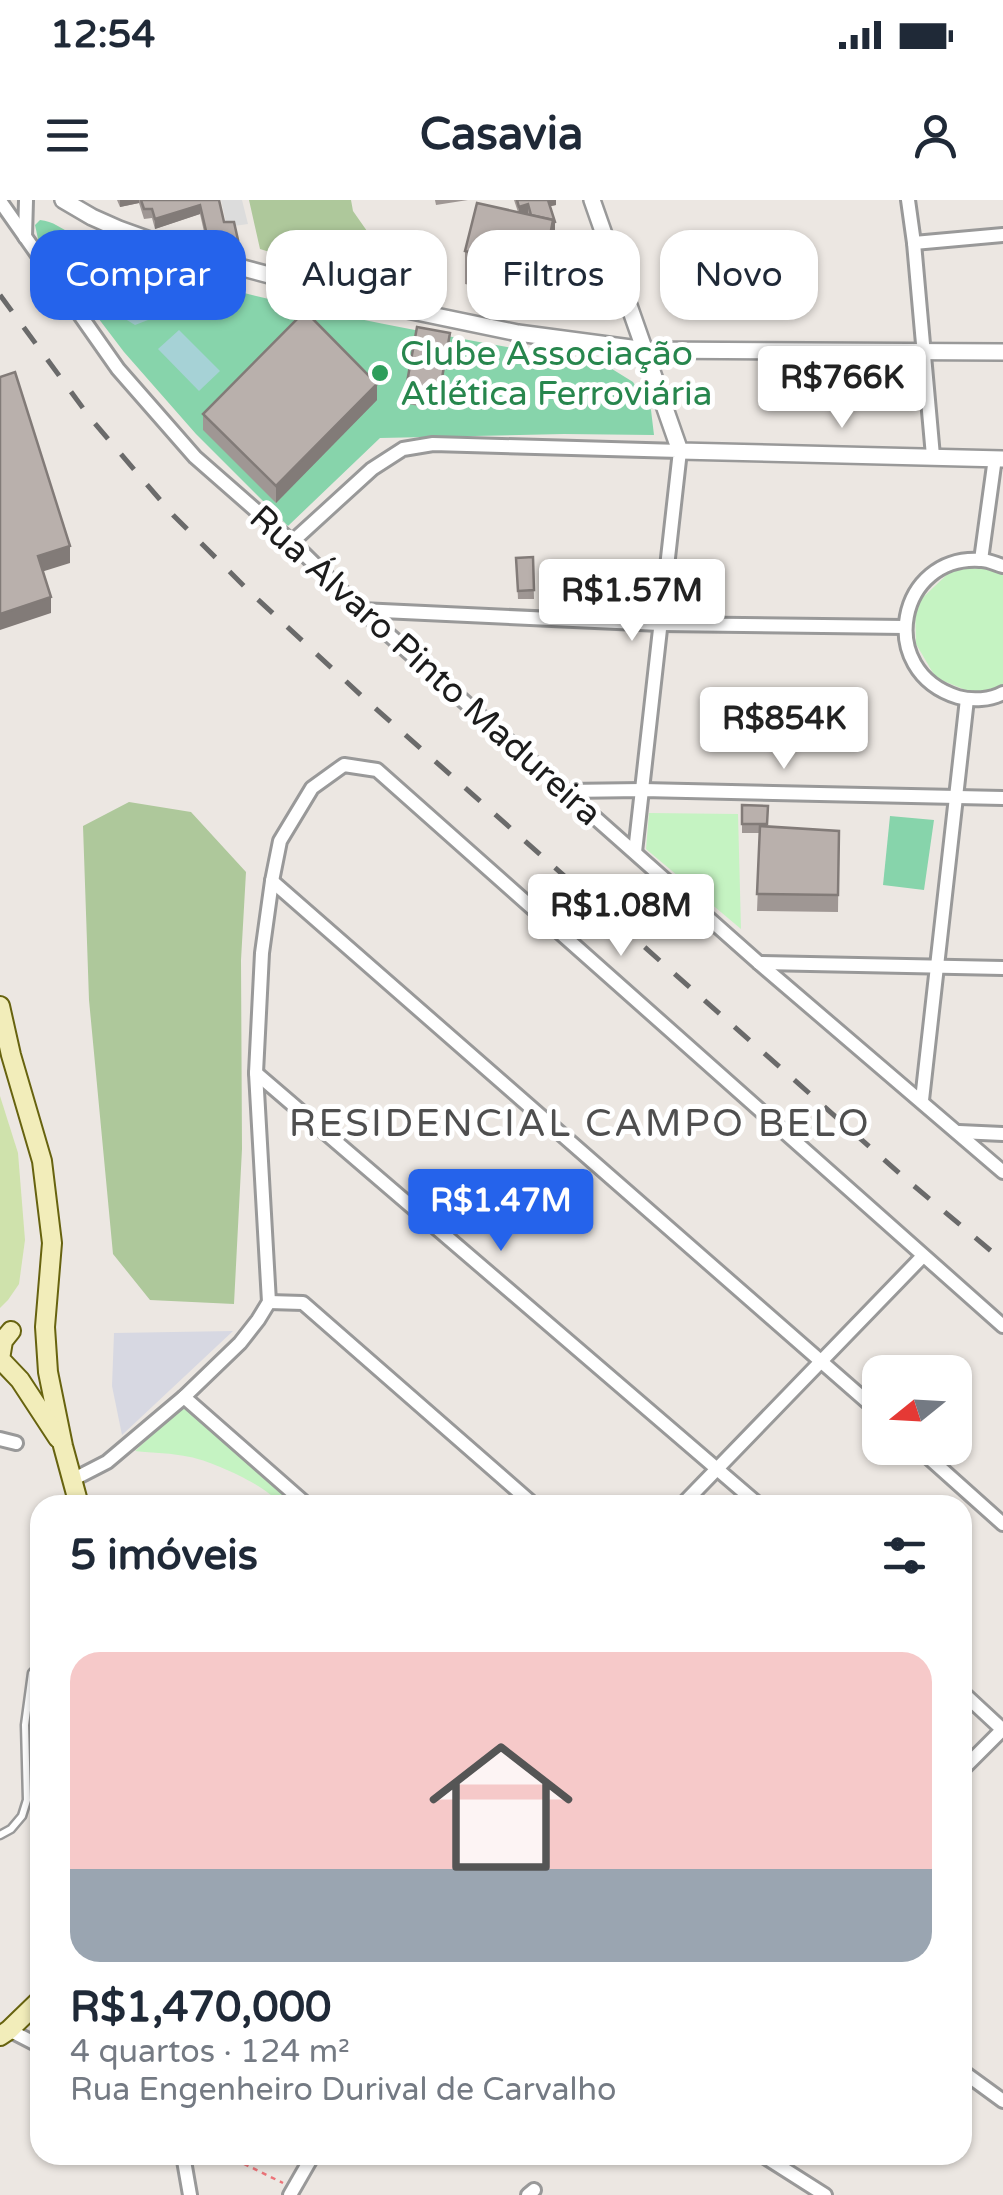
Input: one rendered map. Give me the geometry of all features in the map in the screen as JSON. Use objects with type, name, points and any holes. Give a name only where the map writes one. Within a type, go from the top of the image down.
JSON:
[{"type":"main road","points":[[0,1006],[10,1055],[42,1161],[52,1243],[45,1328],[48,1372],[76,1495]]},
{"type":"main road","points":[[45,1328],[6,1331],[0,1359],[20,1380],[63,1446]]},
{"type":"main road","points":[[20,1380],[48,1372]]},
{"type":"main road","points":[[5,2033],[30,2009]]},
{"type":"street","points":[[25,239],[26,200]]},
{"type":"street","points":[[63,200],[120,229],[183,252],[378,304],[518,333],[646,350],[1003,352]]},
{"type":"street","points":[[592,200],[680,451],[635,852]]},
{"type":"street","points":[[908,200],[933,456]]},
{"type":"street","name":"Rua Álvaro Pinto Madureira","points":[[0,202],[118,369],[195,458],[564,791],[1003,1172]]},
{"type":"street","points":[[914,243],[1003,235]]},
{"type":"street","points":[[292,542],[372,469],[403,450],[433,444],[999,458],[982,560]]},
{"type":"street","points":[[1003,566],[982,560],[953,563],[928,577],[911,600],[904,627],[908,653],[922,676],[942,692],[967,700],[1003,692]]},
{"type":"street","points":[[360,610],[660,624],[904,627]]},
{"type":"street","points":[[922,1100],[967,700]]},
{"type":"street","points":[[72,1480],[107,1462],[184,1396],[240,1342],[269,1302],[256,1073],[262,953],[280,841],[312,788],[344,764],[377,770],[1003,1326]]},
{"type":"street","points":[[564,791],[1003,798]]},
{"type":"street","points":[[272,882],[862,1397]]},
{"type":"street","points":[[760,963],[1003,968]]},
{"type":"street","points":[[256,1073],[748,1495]]},
{"type":"street","points":[[959,1132],[1003,1134]]},
{"type":"street","points":[[692,1495],[924,1256]]},
{"type":"street","points":[[269,1302],[303,1302],[523,1495]]},
{"type":"street","points":[[184,1396],[295,1495]]},
{"type":"street","points":[[0,1438],[16,1444]]},
{"type":"street","points":[[937,1465],[971,1495]]},
{"type":"street","points":[[972,1496],[1003,1524]]},
{"type":"street","points":[[972,1701],[1003,1730],[972,1760]]},
{"type":"street","points":[[5,2033],[30,2042]]},
{"type":"street","points":[[972,2078],[1003,2101]]},
{"type":"street","points":[[185,2165],[190,2195]]},
{"type":"street","points":[[291,2192],[307,2165]]},
{"type":"street","points":[[777,2165],[820,2194]]},
{"type":"lane","points":[[0,1835],[11,1830],[22,1816],[27,1800],[25,1725],[30,1688]]},
{"type":"path","points":[[244,2165],[291,2192]]},
{"type":"green space","points":[[249,200],[351,200],[353,211],[366,230],[266,230],[266,251],[260,249]]},
{"type":"green space","name":"Clube Associação Atlética Ferroviária","points":[[40,220],[65,230],[36,230]]},
{"type":"green space","name":"Clube Associação Atlética Ferroviária","points":[[246,293],[266,298],[266,320],[366,320],[604,364],[633,382],[651,410],[654,435],[380,438],[288,526],[196,434],[100,320],[246,320]]},
{"type":"green space","points":[[955,567],[999,570],[1003,574],[1003,686],[973,693],[936,678],[916,644],[915,605]]},
{"type":"green space","points":[[129,802],[191,812],[246,872],[241,960],[242,1149],[234,1304],[150,1300],[113,1254],[89,1000],[83,826]]},
{"type":"green space","points":[[649,813],[738,814],[741,929],[646,849]]},
{"type":"green space","points":[[890,816],[934,820],[924,890],[883,885]]},
{"type":"green space","points":[[0,1096],[18,1153],[25,1240],[19,1284],[0,1308]]},
{"type":"green space","points":[[184,1405],[285,1495],[270,1495],[226,1469],[200,1459],[135,1451]]},
{"type":"shaded area","points":[[221,200],[242,200],[248,224],[227,227]]},
{"type":"shaded area","points":[[233,1331],[122,1435],[112,1386],[114,1333]]},
{"type":"water","points":[[179,330],[220,371],[199,391],[158,349]]},
{"type":"building","points":[[141,200],[219,200],[224,222],[234,222],[236,230],[206,230],[200,205],[155,219],[152,209],[144,209]]},
{"type":"building","points":[[517,200],[548,200],[555,222],[531,215],[528,204],[519,207]]},
{"type":"building","points":[[477,203],[553,220],[551,230],[470,230]]},
{"type":"building","points":[[296,320],[314,320],[377,384],[276,486],[203,414]]},
{"type":"building","points":[[417,327],[450,333],[437,406],[404,399]]},
{"type":"building","points":[[15,372],[70,546],[38,556],[51,597],[0,614],[0,377]]},
{"type":"building","points":[[533,557],[534,590],[518,591],[516,558]]},
{"type":"building","points":[[742,805],[768,806],[767,824],[742,824]]},
{"type":"building","points":[[760,826],[839,831],[838,895],[757,894]]},
{"type":"railway","points":[[0,295],[91,419],[173,515],[252,594],[365,699],[1003,1261]]},
{"type":"place","name":"Clube Associação Atlética Ferroviária","points":[[380,373]]},
{"type":"district","name":"RESIDENCIAL CAMPO BELO","points":[[580,1123]]}]
